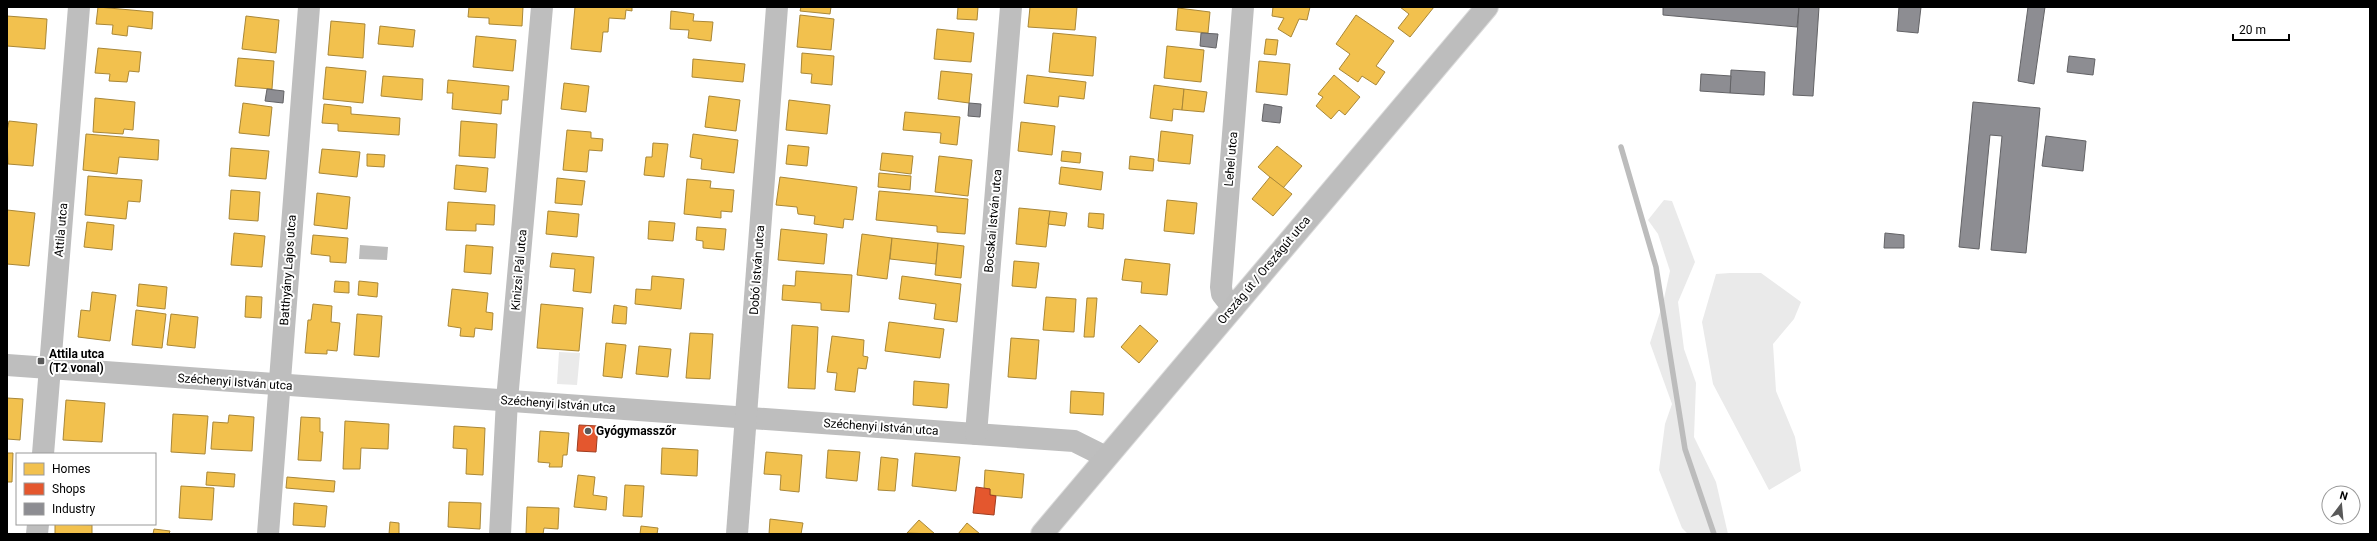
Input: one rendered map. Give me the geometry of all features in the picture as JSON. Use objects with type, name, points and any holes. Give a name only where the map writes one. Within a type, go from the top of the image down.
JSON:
[{"type":"main road","name":"Ország út / Országút utca","points":[[1042,534],[1487,7]]},
{"type":"street","name":"Attila utca","points":[[43,453],[79,7]]},
{"type":"street","name":"Batthyány Lajos utca","points":[[268,534],[309,7]]},
{"type":"street","name":"Kinizsi Pál utca","points":[[500,534],[507,400],[542,7]]},
{"type":"street","name":"Dobó István utca","points":[[737,534],[777,7]]},
{"type":"street","name":"Bocskai István utca","points":[[976,434],[1011,7]]},
{"type":"street","name":"Lehel utca","points":[[1233,308],[1222,294],[1221,288],[1243,7]]},
{"type":"street","name":"Széchenyi István utca","points":[[7,365],[1074,441],[1106,457]]},
{"type":"shaded area","points":[[1664,200],[1672,201],[1695,262],[1678,302],[1684,349],[1696,383],[1694,437],[1716,482],[1728,534],[1688,534],[1682,528],[1659,470],[1665,424],[1672,404],[1650,343],[1663,303],[1670,271],[1658,234],[1648,220]]},
{"type":"shaded area","points":[[360,245],[388,247],[387,260],[359,259]]},
{"type":"shaded area","points":[[1761,273],[1801,302],[1794,319],[1773,344],[1776,391],[1795,437],[1801,471],[1769,490],[1713,384],[1702,322],[1716,274]]},
{"type":"shaded area","points":[[559,352],[580,353],[577,385],[557,384]]},
{"type":"building: Homes","points":[[98,7],[153,12],[152,29],[128,26],[127,36],[112,34],[113,25],[96,24]]},
{"type":"building: Homes","points":[[469,7],[523,7],[522,26],[489,24],[489,18],[468,17]]},
{"type":"building: Homes","points":[[575,7],[632,7],[632,11],[626,10],[625,19],[609,18],[608,32],[603,32],[601,52],[571,49]]},
{"type":"building: Homes","points":[[801,7],[831,7],[830,14],[800,11]]},
{"type":"building: Homes","points":[[958,7],[978,7],[977,20],[957,19]]},
{"type":"building: Homes","points":[[1030,7],[1077,7],[1075,30],[1028,27]]},
{"type":"building: Homes","points":[[1273,7],[1310,7],[1307,20],[1299,19],[1291,37],[1278,29],[1284,18],[1272,16]]},
{"type":"building: Homes","points":[[1400,7],[1434,7],[1410,37],[1398,28],[1409,14]]},
{"type":"building: Homes","points":[[1178,8],[1210,12],[1208,33],[1176,30]]},
{"type":"building: Homes","points":[[671,11],[694,14],[693,21],[713,22],[711,41],[688,38],[689,30],[670,29]]},
{"type":"building: Homes","points":[[800,15],[834,19],[831,50],[797,47]]},
{"type":"building: Homes","points":[[1356,15],[1394,41],[1376,66],[1385,72],[1376,85],[1362,76],[1358,82],[1339,69],[1350,54],[1336,44]]},
{"type":"building: Homes","points":[[7,16],[47,19],[45,49],[7,46]]},
{"type":"building: Homes","points":[[246,16],[279,20],[276,53],[242,49]]},
{"type":"building: Homes","points":[[331,21],[365,24],[363,58],[328,55]]},
{"type":"building: Homes","points":[[380,26],[415,30],[413,47],[378,44]]},
{"type":"building: Homes","points":[[937,29],[974,33],[971,62],[934,59]]},
{"type":"building: Homes","points":[[1053,33],[1096,37],[1093,76],[1049,72]]},
{"type":"building: Homes","points":[[476,36],[516,40],[513,71],[473,67]]},
{"type":"building: Homes","points":[[1266,39],[1278,40],[1276,55],[1264,54]]},
{"type":"building: Homes","points":[[1167,46],[1204,50],[1201,82],[1164,78]]},
{"type":"building: Homes","points":[[98,48],[141,52],[139,72],[129,71],[127,82],[109,81],[110,74],[95,73]]},
{"type":"building: Homes","points":[[802,53],[834,56],[832,85],[811,83],[812,74],[801,73]]},
{"type":"building: Homes","points":[[238,58],[274,61],[272,89],[235,86]]},
{"type":"building: Homes","points":[[693,59],[745,64],[743,82],[692,77]]},
{"type":"building: Homes","points":[[1259,61],[1290,64],[1287,95],[1256,92]]},
{"type":"building: Homes","points":[[326,67],[366,71],[363,103],[323,99]]},
{"type":"building: Homes","points":[[941,71],[972,74],[969,103],[938,99]]},
{"type":"building: Homes","points":[[1027,75],[1086,82],[1084,99],[1059,96],[1058,107],[1024,103]]},
{"type":"building: Homes","points":[[1334,75],[1360,97],[1345,115],[1339,110],[1331,119],[1316,106],[1323,97],[1318,94]]},
{"type":"building: Homes","points":[[383,76],[423,79],[422,100],[381,96]]},
{"type":"building: Homes","points":[[448,80],[509,86],[508,100],[502,100],[501,114],[452,109],[453,93],[447,93]]},
{"type":"building: Homes","points":[[564,83],[589,86],[586,112],[561,109]]},
{"type":"building: Homes","points":[[1154,85],[1184,89],[1182,110],[1173,109],[1172,121],[1150,118]]},
{"type":"building: Homes","points":[[1184,89],[1207,92],[1204,112],[1182,110]]},
{"type":"building: Homes","points":[[709,96],[740,100],[736,131],[705,127]]},
{"type":"building: Homes","points":[[95,98],[135,102],[133,130],[124,129],[123,134],[93,132]]},
{"type":"building: Homes","points":[[789,100],[830,105],[827,134],[786,130]]},
{"type":"building: Homes","points":[[243,103],[272,107],[269,136],[239,133]]},
{"type":"building: Homes","points":[[324,104],[351,107],[351,114],[400,118],[399,135],[338,131],[338,124],[322,123]]},
{"type":"building: Homes","points":[[905,112],[960,117],[957,145],[940,143],[941,133],[903,130]]},
{"type":"building: Homes","points":[[9,121],[37,124],[33,166],[8,164],[7,131]]},
{"type":"building: Homes","points":[[461,121],[497,124],[495,158],[459,156]]},
{"type":"building: Homes","points":[[1021,122],[1055,126],[1052,155],[1018,151]]},
{"type":"building: Homes","points":[[567,130],[591,132],[591,138],[603,139],[602,151],[589,150],[587,172],[563,170]]},
{"type":"building: Homes","points":[[1161,131],[1193,135],[1190,164],[1158,161]]},
{"type":"building: Homes","points":[[86,134],[159,140],[158,160],[119,157],[117,174],[83,170]]},
{"type":"building: Homes","points":[[693,134],[738,140],[734,173],[701,169],[702,159],[690,157]]},
{"type":"building: Homes","points":[[653,143],[668,144],[664,177],[644,175],[646,157],[652,157]]},
{"type":"building: Homes","points":[[788,145],[809,147],[807,166],[786,164]]},
{"type":"building: Homes","points":[[1277,146],[1302,166],[1283,188],[1258,167]]},
{"type":"building: Homes","points":[[231,148],[269,151],[266,179],[229,176]]},
{"type":"building: Homes","points":[[322,149],[360,152],[357,177],[319,173]]},
{"type":"building: Homes","points":[[1062,151],[1081,153],[1080,163],[1061,161]]},
{"type":"building: Homes","points":[[882,153],[913,156],[911,174],[880,170]]},
{"type":"building: Homes","points":[[367,154],[385,155],[384,167],[367,166]]},
{"type":"building: Homes","points":[[939,156],[972,160],[968,196],[935,192]]},
{"type":"building: Homes","points":[[1130,156],[1154,159],[1153,171],[1129,169]]},
{"type":"building: Homes","points":[[456,165],[488,168],[486,192],[454,189]]},
{"type":"building: Homes","points":[[1061,167],[1103,172],[1101,190],[1059,184]]},
{"type":"building: Homes","points":[[879,173],[911,176],[910,190],[878,187]]},
{"type":"building: Homes","points":[[88,176],[142,180],[140,202],[128,201],[126,219],[85,215]]},
{"type":"building: Homes","points":[[780,177],[857,187],[853,220],[844,219],[843,228],[814,224],[815,216],[798,214],[797,207],[776,205]]},
{"type":"building: Homes","points":[[1270,177],[1292,194],[1273,216],[1252,199]]},
{"type":"building: Homes","points":[[557,178],[585,181],[582,205],[555,203]]},
{"type":"building: Homes","points":[[687,179],[711,181],[710,188],[734,190],[732,212],[721,211],[721,218],[684,214]]},
{"type":"building: Homes","points":[[231,190],[260,192],[258,221],[229,219]]},
{"type":"building: Homes","points":[[879,191],[968,199],[965,234],[937,232],[937,226],[876,220]]},
{"type":"building: Homes","points":[[317,193],[350,197],[347,229],[314,225]]},
{"type":"building: Homes","points":[[1167,200],[1197,203],[1194,234],[1164,231]]},
{"type":"building: Homes","points":[[448,202],[495,205],[494,225],[476,224],[476,231],[446,230]]},
{"type":"building: Homes","points":[[1019,208],[1050,211],[1046,247],[1016,244]]},
{"type":"building: Homes","points":[[7,210],[35,213],[29,266],[7,264]]},
{"type":"building: Homes","points":[[548,211],[579,214],[577,237],[546,234]]},
{"type":"building: Homes","points":[[1050,211],[1067,213],[1065,226],[1048,224]]},
{"type":"building: Homes","points":[[1089,213],[1104,214],[1103,229],[1088,227]]},
{"type":"building: Homes","points":[[649,221],[675,223],[673,241],[648,239]]},
{"type":"building: Homes","points":[[87,222],[114,225],[112,250],[84,247]]},
{"type":"building: Homes","points":[[697,227],[726,229],[724,250],[703,248],[703,241],[696,240]]},
{"type":"building: Homes","points":[[781,229],[827,234],[824,264],[778,260]]},
{"type":"building: Homes","points":[[234,233],[265,236],[262,267],[231,265]]},
{"type":"building: Homes","points":[[862,234],[892,238],[887,279],[857,275]]},
{"type":"building: Homes","points":[[313,235],[348,238],[346,263],[330,262],[330,256],[311,254]]},
{"type":"building: Homes","points":[[892,238],[938,243],[936,264],[890,259]]},
{"type":"building: Homes","points":[[938,243],[964,246],[961,278],[935,275]]},
{"type":"building: Homes","points":[[466,245],[493,247],[491,274],[464,272]]},
{"type":"building: Homes","points":[[552,253],[594,257],[591,293],[573,291],[575,269],[550,267]]},
{"type":"building: Homes","points":[[1125,259],[1170,264],[1167,295],[1141,293],[1142,282],[1122,280]]},
{"type":"building: Homes","points":[[1014,261],[1039,263],[1036,288],[1012,286]]},
{"type":"building: Homes","points":[[796,271],[852,275],[849,312],[821,310],[821,303],[782,300],[783,285],[795,286]]},
{"type":"building: Homes","points":[[652,276],[684,279],[681,309],[635,304],[636,289],[651,290]]},
{"type":"building: Homes","points":[[902,276],[961,284],[957,322],[934,319],[936,304],[899,299]]},
{"type":"building: Homes","points":[[335,281],[349,282],[349,293],[334,292]]},
{"type":"building: Homes","points":[[359,281],[378,283],[377,297],[358,295]]},
{"type":"building: Homes","points":[[139,284],[167,287],[165,309],[137,306]]},
{"type":"building: Homes","points":[[452,289],[488,293],[486,312],[493,313],[492,330],[475,328],[474,337],[460,336],[461,328],[448,326]]},
{"type":"building: Homes","points":[[92,292],[116,295],[110,341],[78,337],[81,310],[90,311]]},
{"type":"building: Homes","points":[[246,296],[262,297],[261,318],[245,317]]},
{"type":"building: Homes","points":[[1046,297],[1076,299],[1074,332],[1043,330]]},
{"type":"building: Homes","points":[[1087,298],[1097,298],[1094,337],[1084,337]]},
{"type":"building: Homes","points":[[313,304],[332,306],[331,322],[340,323],[337,351],[327,350],[327,354],[305,353],[308,320],[311,320]]},
{"type":"building: Homes","points":[[541,304],[583,308],[579,351],[537,348]]},
{"type":"building: Homes","points":[[614,305],[627,307],[626,324],[612,323]]},
{"type":"building: Homes","points":[[136,310],[166,314],[162,348],[132,345]]},
{"type":"building: Homes","points":[[171,314],[198,317],[195,348],[167,345]]},
{"type":"building: Homes","points":[[357,314],[382,316],[379,357],[354,355]]},
{"type":"building: Homes","points":[[889,322],[944,329],[940,358],[885,351]]},
{"type":"building: Homes","points":[[792,325],[818,327],[815,389],[788,388]]},
{"type":"building: Homes","points":[[1140,325],[1158,341],[1139,363],[1121,347]]},
{"type":"building: Homes","points":[[690,333],[713,334],[710,379],[686,378]]},
{"type":"building: Homes","points":[[832,336],[864,340],[863,356],[868,357],[866,369],[858,368],[855,392],[835,390],[837,373],[827,372]]},
{"type":"building: Homes","points":[[1011,338],[1039,340],[1036,379],[1008,377]]},
{"type":"building: Homes","points":[[606,343],[626,345],[622,378],[603,376]]},
{"type":"building: Homes","points":[[639,346],[671,349],[668,377],[636,374]]},
{"type":"building: Homes","points":[[914,381],[949,384],[947,408],[913,405]]},
{"type":"building: Homes","points":[[1071,391],[1104,393],[1103,415],[1070,413]]},
{"type":"building: Homes","points":[[7,398],[23,399],[20,440],[7,439]]},
{"type":"building: Homes","points":[[66,400],[105,403],[102,442],[63,440]]},
{"type":"building: Homes","points":[[173,414],[208,416],[205,454],[171,452]]},
{"type":"building: Homes","points":[[229,415],[254,417],[252,451],[211,449],[213,422],[228,423]]},
{"type":"building: Homes","points":[[301,417],[320,418],[320,432],[323,432],[321,461],[298,460]]},
{"type":"building: Homes","points":[[345,421],[389,424],[388,449],[361,448],[360,469],[343,469]]},
{"type":"building: Homes","points":[[454,426],[485,428],[483,475],[466,474],[467,449],[453,448]]},
{"type":"building: Homes","points":[[540,431],[569,433],[567,455],[563,455],[562,467],[549,467],[550,463],[538,462]]},
{"type":"building: Homes","points":[[662,448],[698,450],[697,476],[661,474]]},
{"type":"building: Homes","points":[[828,450],[860,452],[857,481],[826,478]]},
{"type":"building: Homes","points":[[766,452],[802,455],[799,492],[780,490],[781,475],[764,474]]},
{"type":"building: Homes","points":[[7,453],[13,453],[12,482],[7,482]]},
{"type":"building: Homes","points":[[915,453],[960,457],[956,491],[912,486]]},
{"type":"building: Homes","points":[[881,457],[898,459],[895,491],[878,490]]},
{"type":"building: Homes","points":[[985,470],[1024,474],[1022,498],[990,495],[990,489],[984,488]]},
{"type":"building: Homes","points":[[207,472],[235,474],[234,487],[206,485]]},
{"type":"building: Homes","points":[[578,475],[595,477],[593,495],[607,497],[606,510],[574,507]]},
{"type":"building: Homes","points":[[287,477],[335,481],[334,492],[286,488]]},
{"type":"building: Homes","points":[[625,485],[644,486],[642,517],[623,516]]},
{"type":"building: Homes","points":[[181,486],[214,488],[212,520],[179,518]]},
{"type":"building: Homes","points":[[449,502],[481,503],[480,529],[448,527]]},
{"type":"building: Homes","points":[[294,503],[327,506],[325,527],[293,525]]},
{"type":"building: Homes","points":[[527,507],[559,508],[558,529],[544,528],[543,534],[526,534]]},
{"type":"building: Homes","points":[[770,519],[803,523],[801,534],[769,534]]},
{"type":"building: Homes","points":[[919,520],[935,534],[907,533]]},
{"type":"building: Homes","points":[[390,522],[399,523],[399,534],[389,534]]},
{"type":"building: Homes","points":[[967,523],[980,534],[958,534]]},
{"type":"building: Homes","points":[[55,525],[92,525],[92,534],[55,534]]},
{"type":"building: Homes","points":[[641,526],[658,528],[657,534],[640,534]]},
{"type":"building: Homes","points":[[154,529],[170,531],[169,534],[153,534]]},
{"type":"building: Shops","points":[[579,425],[598,426],[596,452],[577,451]]},
{"type":"building: Shops","points":[[976,487],[990,489],[990,495],[996,496],[994,515],[973,513]]},
{"type":"building: Industry","points":[[1663,7],[1799,7],[1797,27],[1663,15]]},
{"type":"building: Industry","points":[[1799,7],[1819,7],[1813,96],[1793,95]]},
{"type":"building: Industry","points":[[1899,7],[1921,7],[1918,33],[1897,31]]},
{"type":"building: Industry","points":[[2028,7],[2045,7],[2034,84],[2018,81]]},
{"type":"building: Industry","points":[[1201,33],[1218,34],[1216,48],[1200,46]]},
{"type":"building: Industry","points":[[2069,56],[2095,59],[2093,75],[2067,72]]},
{"type":"building: Industry","points":[[1731,70],[1765,72],[1764,95],[1730,93]]},
{"type":"building: Industry","points":[[1701,74],[1731,76],[1730,93],[1700,91]]},
{"type":"building: Industry","points":[[267,89],[284,91],[283,103],[265,101]]},
{"type":"building: Industry","points":[[1973,102],[2040,108],[2026,253],[1991,250],[2002,136],[1990,135],[1979,249],[1959,247]]},
{"type":"building: Industry","points":[[969,103],[981,104],[980,117],[968,116]]},
{"type":"building: Industry","points":[[1264,104],[1282,107],[1280,123],[1262,121]]},
{"type":"building: Industry","points":[[2046,136],[2086,141],[2083,171],[2042,166]]},
{"type":"building: Industry","points":[[1885,233],[1904,235],[1904,248],[1884,248]]},
{"type":"waterway","points":[[1621,147],[1656,267],[1685,449],[1714,534]]},
{"type":"place","name":"Attila utca (T2 vonal)","points":[[41,361]]},
{"type":"place","name":"Gyógymasszőr","points":[[588,431]]}]
